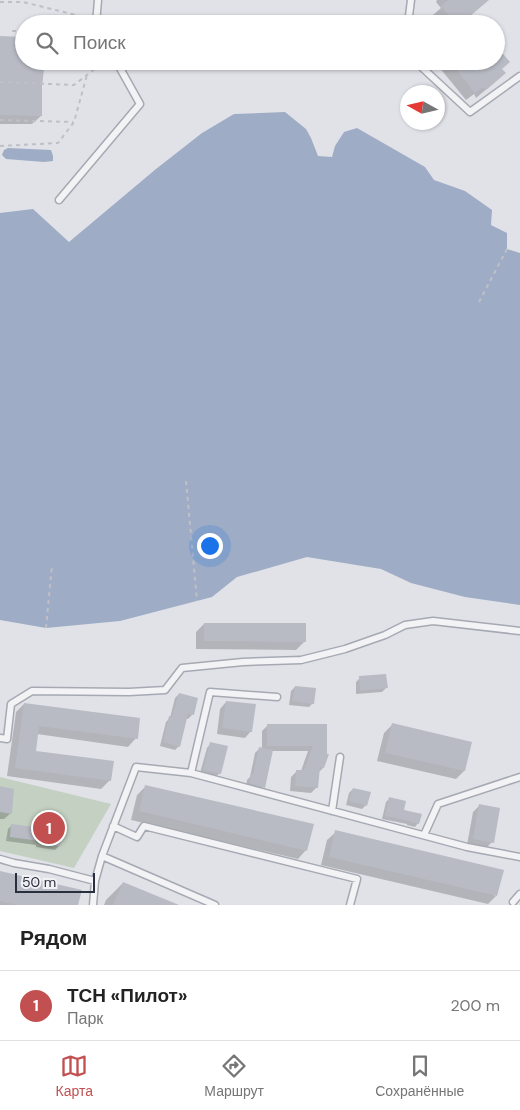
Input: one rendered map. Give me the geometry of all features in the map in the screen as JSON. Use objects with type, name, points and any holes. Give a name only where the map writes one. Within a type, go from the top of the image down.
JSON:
[{"type":"lane","points":[[97,15],[98,0]]},
{"type":"lane","points":[[409,15],[411,0]]},
{"type":"lane","points":[[59,200],[140,104],[121,70]]},
{"type":"lane","points":[[425,70],[470,112],[520,76]]},
{"type":"lane","points":[[0,738],[7,739],[11,704],[32,691],[129,692],[164,690],[182,668],[244,662],[301,660],[353,646],[385,635],[405,625],[433,621],[520,631]]},
{"type":"lane","points":[[191,773],[210,692],[277,697]]},
{"type":"lane","points":[[332,810],[340,758]]},
{"type":"lane","points":[[93,905],[95,881],[102,856],[136,767],[191,773],[467,847],[520,857]]},
{"type":"lane","points":[[424,835],[438,804],[520,776]]},
{"type":"lane","points":[[113,826],[137,837],[144,826],[357,879],[350,905]]},
{"type":"lane","points":[[102,856],[215,905]]},
{"type":"lane","points":[[0,859],[95,881]]},
{"type":"lane","points":[[513,902],[520,894]]},
{"type":"path","points":[[0,2],[22,2],[70,15]]},
{"type":"path","points":[[0,82],[74,85],[93,70]]},
{"type":"path","points":[[0,146],[58,143],[74,122],[87,75]]},
{"type":"path","points":[[0,120],[74,122]]},
{"type":"path","points":[[479,302],[507,249]]},
{"type":"path","points":[[186,481],[197,601]]},
{"type":"path","points":[[46,628],[52,565]]},
{"type":"green space","points":[[0,777],[111,804],[74,868],[0,851]]},
{"type":"water","points":[[285,112],[306,129],[318,156],[332,157],[335,146],[344,132],[357,128],[425,167],[434,180],[465,191],[492,210],[491,225],[507,233],[507,249],[520,253],[520,605],[465,597],[411,583],[381,569],[307,557],[237,577],[212,597],[120,621],[46,628],[0,620],[0,213],[33,209],[69,242],[202,133],[234,114]]},
{"type":"water","points":[[8,148],[51,150],[53,161],[6,159],[2,155],[4,150]]},
{"type":"building","points":[[448,0],[489,0],[471,15],[448,15],[441,6]]},
{"type":"building","points":[[0,36],[15,37],[15,70],[44,70],[42,116],[0,115]]},
{"type":"building","points":[[505,56],[510,62],[505,66]]},
{"type":"building","points":[[456,70],[503,70],[506,73],[486,90],[483,87],[475,93]]},
{"type":"building","points":[[204,623],[306,623],[306,642],[204,641]]},
{"type":"building","points":[[386,674],[388,688],[360,691],[359,676]]},
{"type":"building","points":[[295,686],[316,688],[314,704],[292,701]]},
{"type":"building","points":[[179,693],[198,698],[194,715],[188,714],[180,747],[163,742],[169,716],[172,717]]},
{"type":"building","points":[[226,701],[256,704],[252,732],[222,728]]},
{"type":"building","points":[[24,703],[140,718],[138,739],[39,726],[36,751],[114,761],[111,781],[15,768]]},
{"type":"building","points":[[392,723],[472,742],[465,771],[385,753]]},
{"type":"building","points":[[267,724],[327,724],[327,754],[329,754],[324,768],[320,767],[318,788],[295,786],[296,770],[304,770],[313,746],[267,746]]},
{"type":"building","points":[[210,742],[228,746],[221,774],[203,770]]},
{"type":"building","points":[[259,747],[273,750],[265,788],[249,783],[251,774],[253,775]]},
{"type":"building","points":[[145,785],[314,824],[307,851],[139,811]]},
{"type":"building","points":[[0,786],[14,789],[12,814],[0,812]]},
{"type":"building","points":[[353,788],[371,792],[367,806],[349,801]]},
{"type":"building","points":[[389,797],[406,801],[404,810],[422,814],[419,824],[385,816]]},
{"type":"building","points":[[479,804],[500,808],[494,843],[473,839]]},
{"type":"building","points":[[43,823],[63,826],[60,846],[39,844],[40,841],[10,837],[11,824],[42,828]]},
{"type":"building","points":[[335,830],[504,870],[497,896],[329,857]]},
{"type":"building","points":[[0,871],[82,890],[78,905],[17,905],[0,901]]},
{"type":"building","points":[[123,882],[179,905],[113,905]]},
{"type":"place","name":"ТСН «Пилот»","points":[[49,828]]}]
